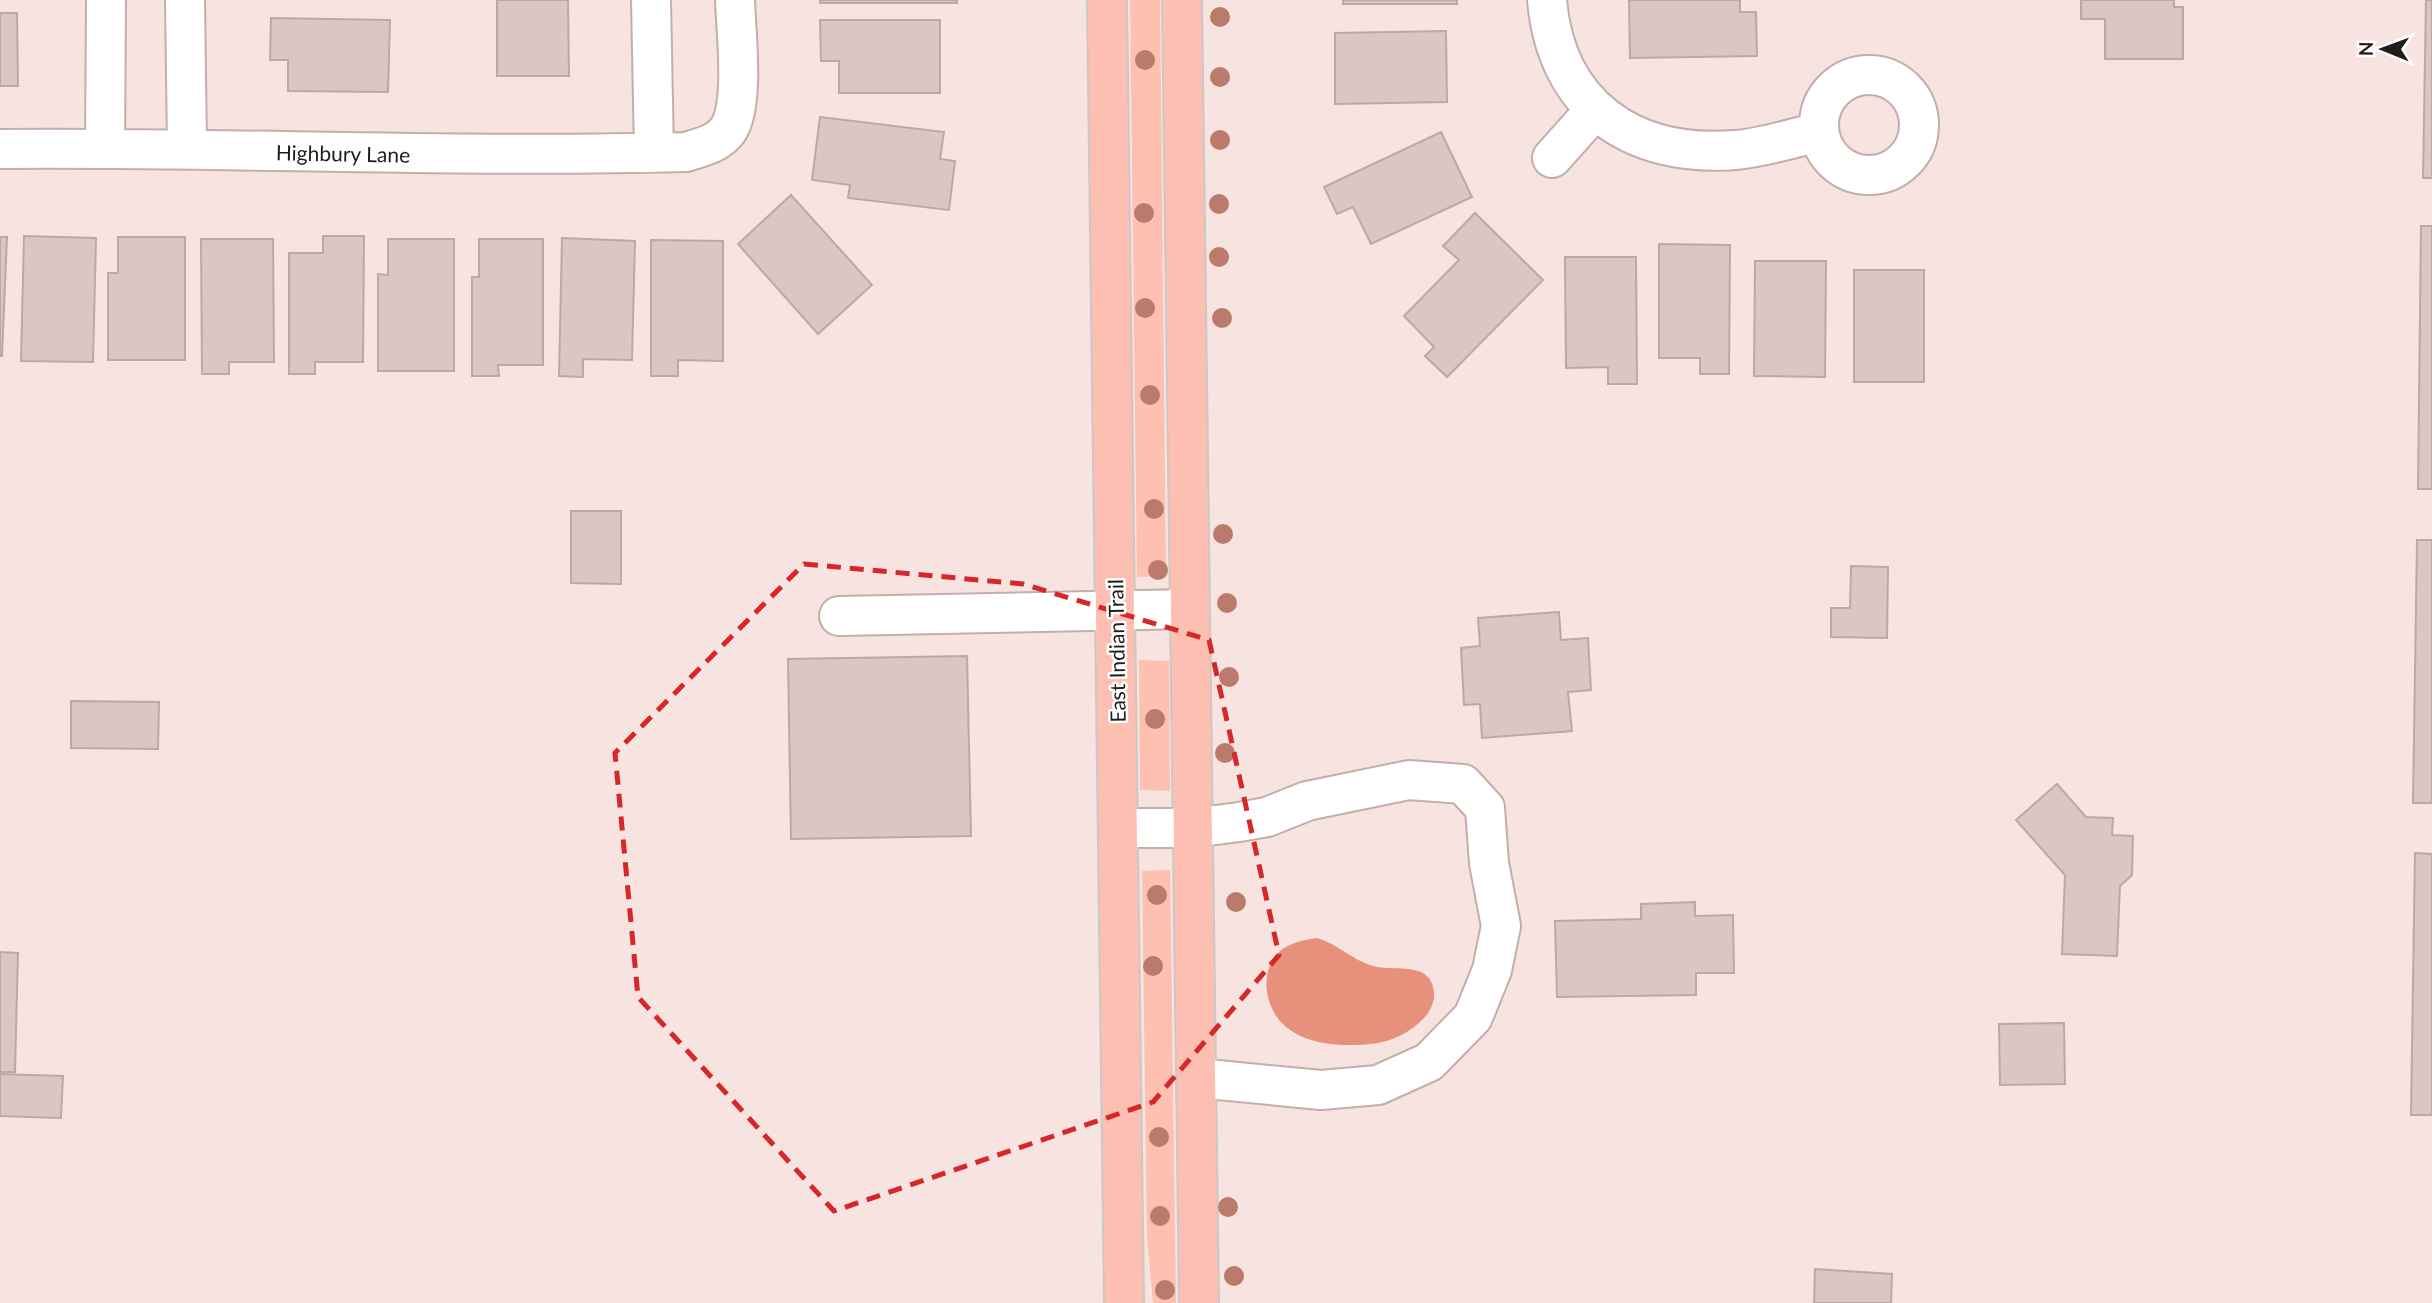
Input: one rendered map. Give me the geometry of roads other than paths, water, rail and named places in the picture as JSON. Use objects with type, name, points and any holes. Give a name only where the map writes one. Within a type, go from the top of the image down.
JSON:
[{"type":"main road","name":"East Indian Trail","points":[[1107,0],[1124,1303]]},
{"type":"main road","points":[[1182,0],[1199,1303]]},
{"type":"street","points":[[105,148],[106,0]]},
{"type":"street","points":[[185,0],[187,149]]},
{"type":"street","points":[[651,0],[670,153],[715,143],[729,129],[736,107],[735,0]]},
{"type":"street","points":[[1547,0],[1548,17],[1560,59],[1577,91],[1594,111],[1623,130],[1656,142],[1698,150],[1737,150],[1819,132]]},
{"type":"street","points":[[1552,158],[1594,111]]},
{"type":"street","name":"Highbury Lane","points":[[0,149],[187,149],[432,155],[670,153]]},
{"type":"street","points":[[839,616],[1190,609]]},
{"type":"street","points":[[1119,828],[1192,828],[1267,817],[1307,801],[1409,779],[1463,784],[1485,808],[1489,863],[1501,926],[1492,970],[1473,1017],[1429,1062],[1378,1086],[1321,1090],[1197,1078]]}]
